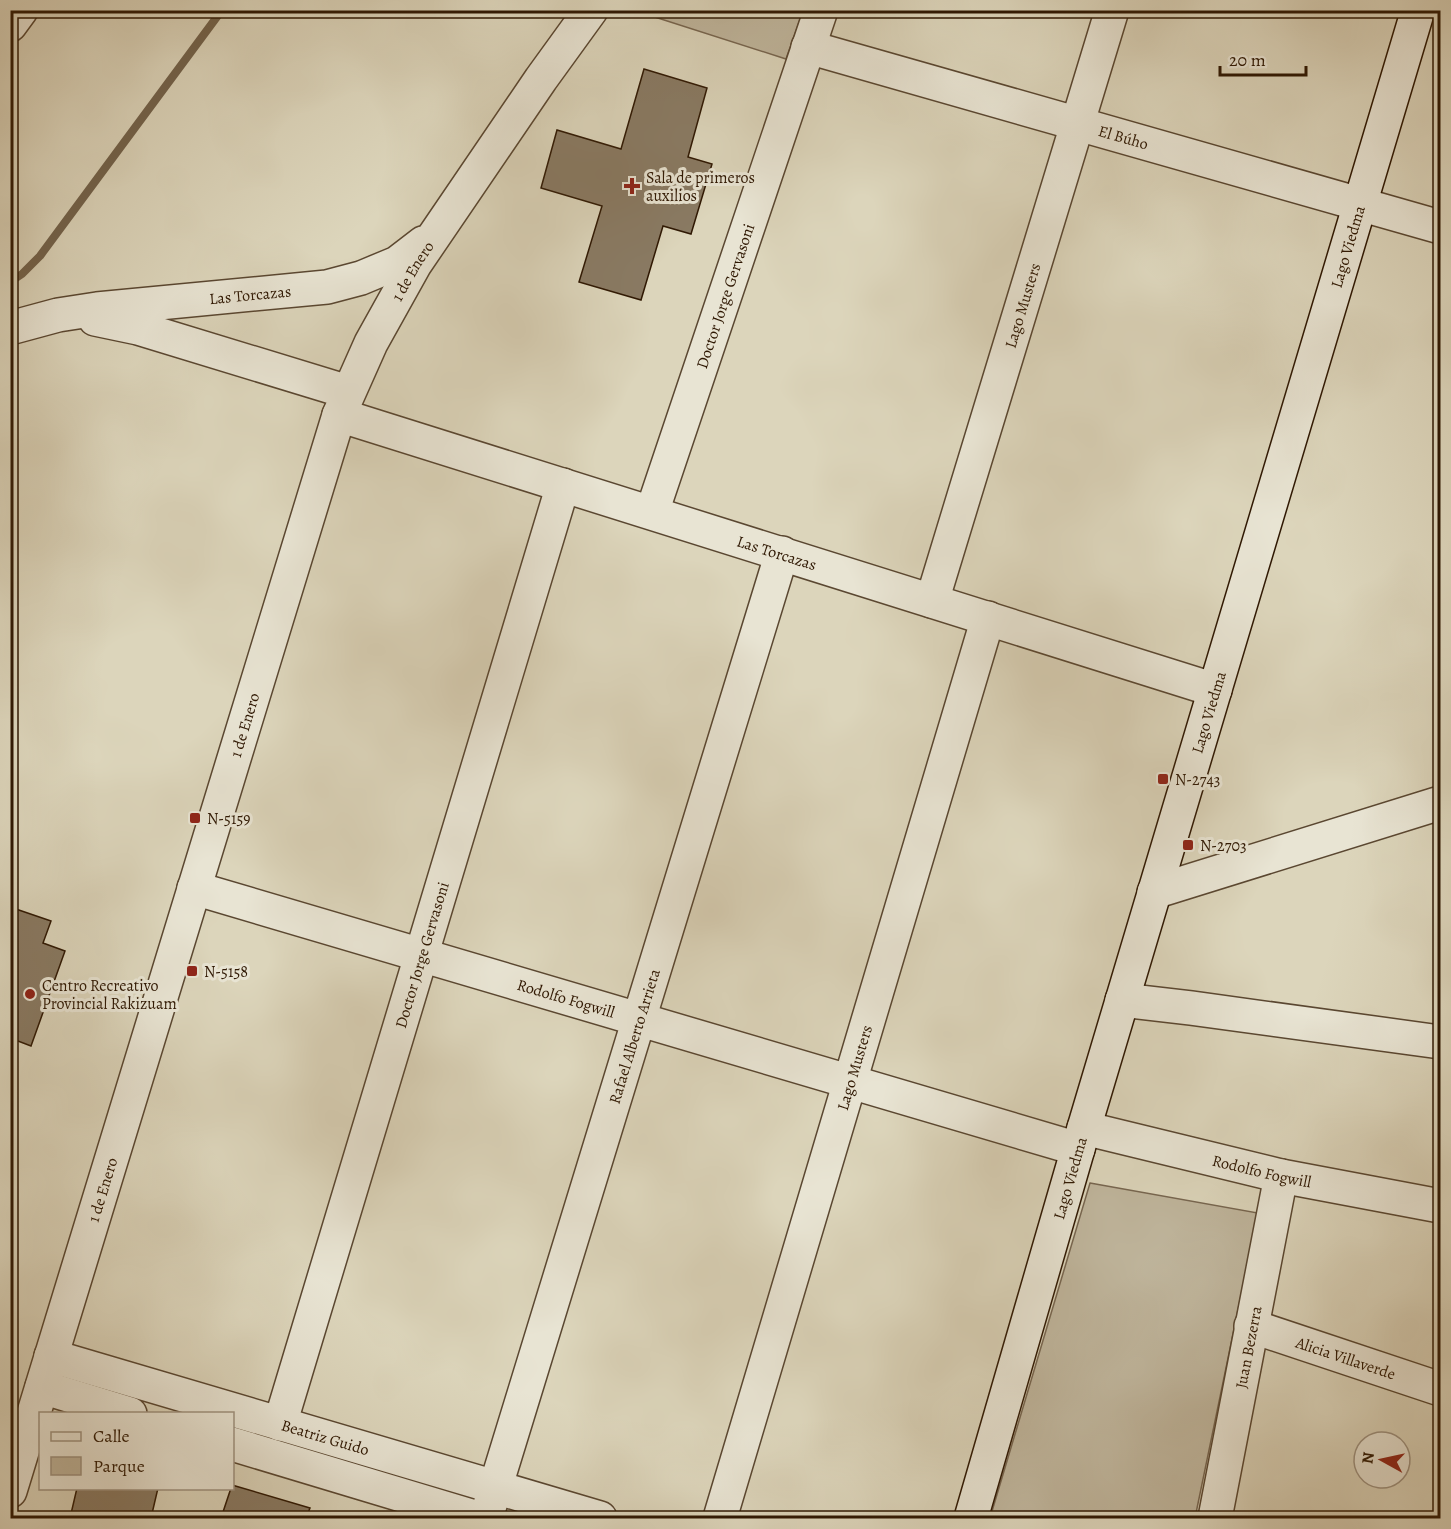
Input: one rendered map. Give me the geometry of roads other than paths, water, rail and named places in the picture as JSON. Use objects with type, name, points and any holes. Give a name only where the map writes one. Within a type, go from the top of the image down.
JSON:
[{"type":"street","points":[[10,26],[21,10]]},
{"type":"street","name":"1 de Enero","points":[[10,1491],[344,404],[384,316],[431,237],[591,10]]},
{"type":"street","name":"Doctor Jorge Gervasoni","points":[[652,513],[820,10]]},
{"type":"street","name":"Lago Musters","points":[[932,601],[1112,10]]},
{"type":"street","name":"Lago Viedma","points":[[970,1518],[1154,892],[1418,10]]},
{"type":"street","name":"El Búho","points":[[808,47],[1440,227]]},
{"type":"street","name":"Las Torcazas","points":[[10,328],[58,315],[97,309],[327,287],[360,278],[397,263],[431,237]]},
{"type":"street","name":"Las Torcazas","points":[[58,315],[88,318],[138,328],[564,484],[1215,690]]},
{"type":"street","name":"Doctor Jorge Gervasoni","points":[[280,1424],[564,484]]},
{"type":"street","name":"Rafael Alberto Arrieta","points":[[486,1518],[782,553]]},
{"type":"street","name":"Lago Musters","points":[[720,1518],[988,618]]},
{"type":"street","points":[[1154,892],[1440,803]]},
{"type":"street","name":"Rodolfo Fogwill","points":[[194,888],[849,1082],[1081,1138],[1440,1206]]},
{"type":"street","points":[[1122,1000],[1440,1042]]},
{"type":"street","name":"Juan Bezerra","points":[[1215,1518],[1281,1176]]},
{"type":"street","name":"Alicia Villaverde","points":[[1251,1326],[1440,1389]]},
{"type":"street","name":"Beatriz Guido","points":[[51,1356],[600,1518]]},
{"type":"street","points":[[42,1387],[127,1412]]},
{"type":"street","name":"Beatriz Guido","points":[[234,1445],[478,1518]]},
{"type":"waterway","points":[[10,282],[22,274],[40,256],[222,10]]},
{"type":"place","name":"Sala de primeros auxilios","points":[[632,186]]},
{"type":"place","name":"N-2743","points":[[1163,779]]},
{"type":"place","name":"N-5159","points":[[195,818]]},
{"type":"place","name":"N-2703","points":[[1188,845]]},
{"type":"place","name":"N-5158","points":[[192,971]]},
{"type":"place","name":"Centro Recreativo Provincial Rakizuam","points":[[30,994]]}]
